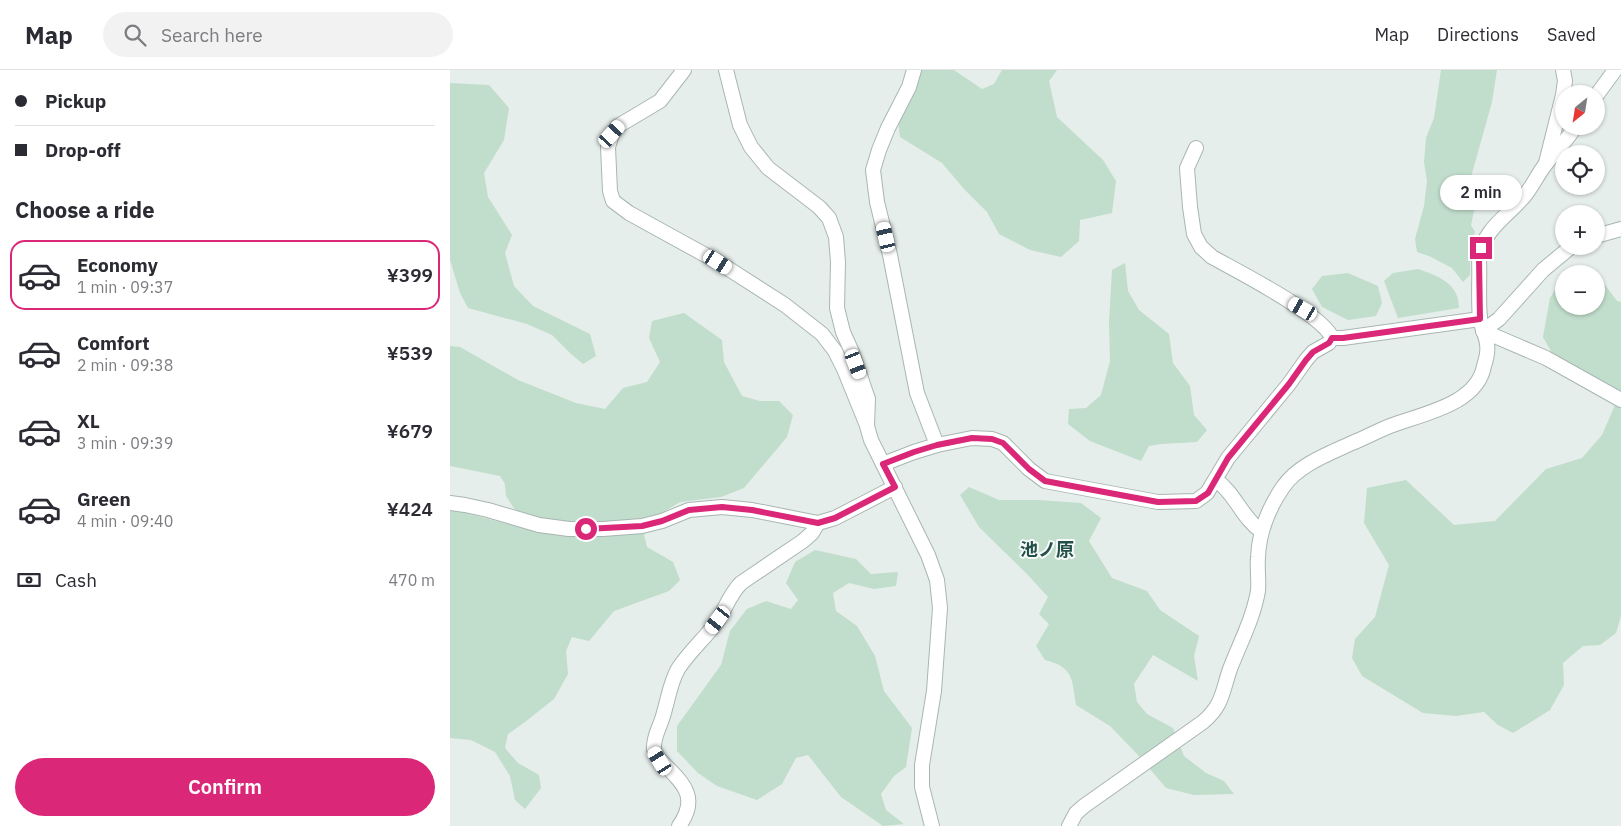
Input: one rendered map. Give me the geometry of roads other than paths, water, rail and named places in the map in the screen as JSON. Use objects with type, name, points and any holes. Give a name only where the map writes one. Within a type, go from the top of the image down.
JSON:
[{"type":"street","points":[[684,70],[660,101],[618,126],[612,134],[608,147],[610,191],[613,201],[629,213],[718,262],[785,305],[822,334],[835,351],[844,369],[871,440],[928,555],[937,580],[940,608],[934,690],[922,765],[922,787],[932,826]]},
{"type":"street","points":[[726,70],[740,125],[751,147],[768,168],[819,207],[829,218],[836,237],[838,262],[837,308],[843,332],[868,399],[867,426]]},
{"type":"street","points":[[914,70],[909,87],[888,128],[873,170],[877,202],[890,255],[917,394],[937,445]]},
{"type":"street","points":[[1546,164],[1564,95],[1565,81],[1563,70]]},
{"type":"street","points":[[1604,85],[1615,70]]},
{"type":"street","points":[[1069,826],[1076,814],[1084,806],[1204,722],[1214,713],[1220,702],[1230,669],[1254,610],[1258,590],[1258,560],[1261,531],[1283,486],[1296,473],[1332,453],[1390,426],[1441,408],[1465,395],[1479,381],[1484,368],[1487,344],[1482,325],[1479,258],[1481,248],[1486,236],[1496,223],[1527,193],[1546,164],[1570,135]]},
{"type":"street","points":[[1196,148],[1187,168],[1194,234],[1201,247],[1212,257],[1303,309],[1330,333],[1332,338]]},
{"type":"street","points":[[1605,233],[1621,229]]},
{"type":"street","points":[[1332,338],[1482,325],[1499,319],[1543,270],[1560,255]]},
{"type":"street","points":[[1482,325],[1621,400]]},
{"type":"street","points":[[883,464],[937,445],[972,438],[992,439],[1003,443],[1029,469],[1045,481],[1158,502],[1196,501],[1208,493],[1228,458],[1289,384],[1306,360],[1313,352],[1329,343],[1332,338]]},
{"type":"street","points":[[1216,480],[1224,486],[1253,526],[1261,531]]},
{"type":"street","points":[[450,503],[488,510],[539,526],[569,529],[642,526],[662,521],[689,510],[722,507],[752,510],[818,523],[835,518],[895,487]]},
{"type":"street","points":[[680,826],[688,806],[688,793],[680,780],[660,761],[654,752],[654,740],[666,709],[671,685],[678,668],[718,620],[734,590],[741,583],[803,541],[812,533],[818,523]]},
{"type":"district","name":"池ノ原","points":[[1047,549]]}]
